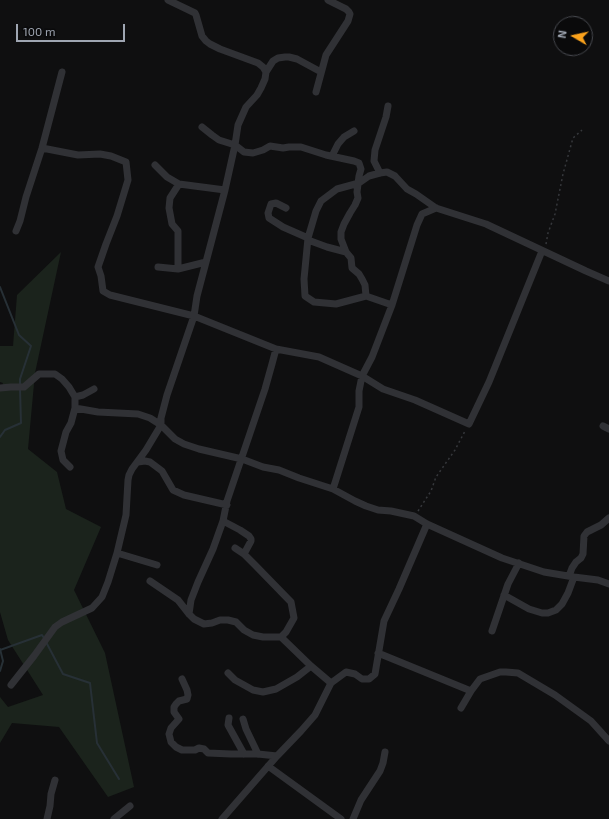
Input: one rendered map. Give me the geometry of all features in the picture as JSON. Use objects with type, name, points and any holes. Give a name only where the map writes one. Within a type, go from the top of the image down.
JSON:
[{"type":"street","points":[[168,0],[195,13],[201,32],[206,41],[210,44],[258,63],[264,67],[266,72]]},
{"type":"street","points":[[316,92],[327,52],[348,21],[350,14],[346,9],[328,0]]},
{"type":"street","points":[[11,685],[55,627],[62,622],[92,608],[102,597],[117,553],[126,515],[128,480],[132,469],[146,450],[161,425],[161,418],[167,396],[194,316],[197,296],[225,190],[238,125],[246,107],[257,95],[265,79],[266,72],[276,59],[281,57],[289,57],[299,60],[321,72]]},
{"type":"street","points":[[16,231],[42,148],[62,72]]},
{"type":"street","points":[[380,173],[374,161],[375,150],[388,106]]},
{"type":"street","points":[[202,127],[212,136],[235,145],[244,152],[253,153],[270,146],[283,148],[301,147],[354,161],[358,164],[361,169],[357,192],[358,198],[356,205],[350,213],[341,232],[341,239],[346,252],[351,258],[352,268],[359,274],[365,285],[366,296]]},
{"type":"street","points":[[332,156],[338,144],[344,137],[354,131]]},
{"type":"street","points":[[42,148],[78,155],[100,154],[111,156],[126,162],[128,180],[117,216],[98,266],[101,276],[102,292],[194,316],[276,349],[319,357],[362,376],[383,389],[415,400],[469,424],[544,251]]},
{"type":"street","points":[[154,165],[167,177],[178,184],[225,190]]},
{"type":"street","points":[[392,305],[366,296],[336,304],[314,302],[305,296],[304,279],[308,239],[316,211],[321,201],[337,189],[359,183],[369,176],[387,172],[395,176],[407,189],[436,208],[486,224],[609,281]]},
{"type":"street","points":[[178,184],[170,198],[169,208],[172,224],[178,231],[178,269]]},
{"type":"street","points":[[286,208],[276,203],[272,204],[268,213],[268,218],[308,239],[327,247],[346,252]]},
{"type":"street","points":[[333,489],[359,407],[358,391],[362,376],[372,357],[392,305],[417,225],[422,214],[436,208]]},
{"type":"street","points":[[158,267],[178,269],[206,262]]},
{"type":"street","points":[[189,614],[191,600],[213,549],[223,521],[227,501],[242,459],[276,349]]},
{"type":"street","points":[[0,388],[24,387],[39,374],[55,374],[62,379],[75,397],[75,408],[61,451],[63,460],[70,467]]},
{"type":"street","points":[[75,397],[83,395],[94,389]]},
{"type":"street","points":[[75,408],[98,412],[138,414],[150,418],[161,425],[184,444],[279,470],[333,489],[355,501],[378,510],[414,516],[427,524],[502,558],[544,572],[598,580],[609,584]]},
{"type":"street","points":[[138,462],[150,462],[162,471],[173,490],[184,495],[227,505]]},
{"type":"street","points":[[504,595],[529,609],[542,613],[548,613],[556,610],[562,604],[568,593],[572,568],[583,554],[584,536],[587,532],[601,525],[609,518]]},
{"type":"street","points":[[223,521],[240,530],[251,539],[244,554]]},
{"type":"street","points":[[222,819],[276,756],[315,715],[331,683],[346,672],[355,674],[362,679],[369,679],[375,674],[384,621],[427,524]]},
{"type":"street","points":[[235,548],[244,554],[291,602],[294,618],[286,632],[281,637]]},
{"type":"street","points":[[117,553],[157,564]]},
{"type":"street","points":[[492,631],[508,584],[519,563]]},
{"type":"street","points":[[150,581],[178,600],[194,619],[204,624],[220,620],[228,620],[236,622],[244,630],[253,635],[263,637],[281,637],[331,683]]},
{"type":"street","points":[[378,653],[471,691]]},
{"type":"street","points":[[228,673],[235,680],[253,690],[263,692],[276,689],[297,677],[311,666]]},
{"type":"street","points":[[461,708],[480,679],[492,674],[506,672],[518,673],[555,695],[591,721],[609,741]]},
{"type":"street","points":[[182,679],[188,695],[187,699],[179,701],[174,708],[174,712],[178,719],[171,728],[169,734],[171,742],[176,747],[182,750],[195,750],[199,748],[204,749],[208,753],[258,754],[276,756]]},
{"type":"street","points":[[229,718],[228,725],[244,754]]},
{"type":"street","points":[[243,719],[258,754]]},
{"type":"street","points":[[353,819],[361,800],[380,771],[385,752]]},
{"type":"street","points":[[268,766],[341,819]]},
{"type":"street","points":[[47,819],[50,806],[50,794],[55,780]]},
{"type":"street","points":[[114,819],[130,806]]},
{"type":"path","points":[[544,251],[548,233],[555,214],[563,174],[573,138],[582,130]]},
{"type":"path","points":[[414,516],[431,491],[436,477],[455,450],[469,424]]},
{"type":"shaded area","points":[[61,252],[35,373],[28,449],[57,472],[66,509],[101,527],[74,590],[105,653],[134,787],[108,797],[59,727],[12,723],[0,743],[0,697],[8,707],[43,695],[8,640],[0,612],[0,391],[3,383],[0,382],[0,346],[13,346],[17,295]]},
{"type":"waterway","points":[[0,287],[19,335],[31,346],[20,379],[20,384]]},
{"type":"waterway","points":[[0,437],[5,430],[21,423],[20,389]]},
{"type":"waterway","points":[[0,650],[42,635],[44,638]]},
{"type":"waterway","points":[[46,642],[63,674],[90,683],[97,743],[119,779]]},
{"type":"waterway","points":[[0,649],[3,661],[0,671]]}]
